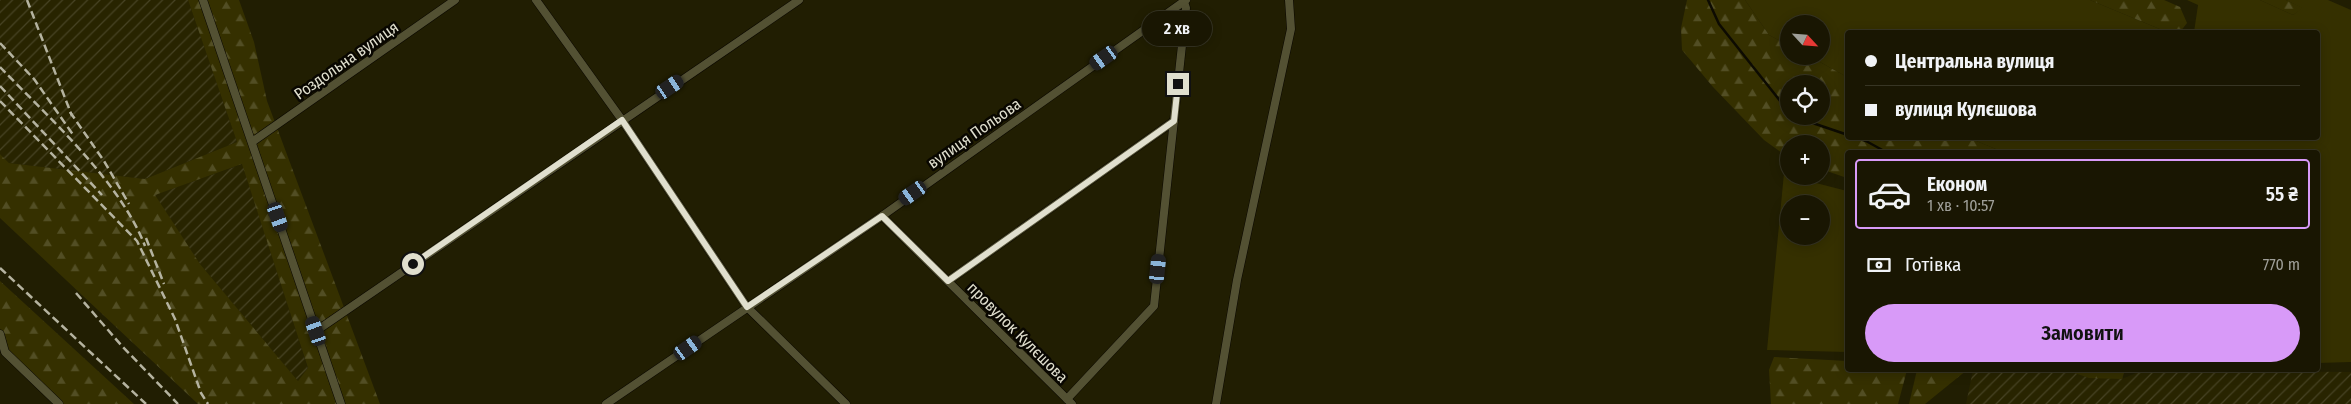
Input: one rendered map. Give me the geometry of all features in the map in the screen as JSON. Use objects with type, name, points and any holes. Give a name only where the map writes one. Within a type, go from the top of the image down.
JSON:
[{"type":"street","points":[[204,0],[341,404]]},
{"type":"street","name":"Роздольна вулиця","points":[[252,142],[455,0]]},
{"type":"street","points":[[536,0],[622,120],[747,307],[846,404]]},
{"type":"street","points":[[316,331],[799,0]]},
{"type":"street","points":[[1216,404],[1237,280],[1291,29],[1289,0]]},
{"type":"street","points":[[1069,401],[1154,306],[1186,8],[1185,1]]},
{"type":"street","name":"вулиця Польова","points":[[606,404],[616,401],[747,307],[882,216],[1185,1]]},
{"type":"street","points":[[948,281],[1174,121]]},
{"type":"street","name":"провулок Кулєшова","points":[[882,216],[1069,401]]},
{"type":"street","points":[[0,334],[6,352],[59,404]]},
{"type":"shaded area","points":[[0,0],[188,0],[237,142],[145,179],[9,163],[0,154]]},
{"type":"shaded area","points":[[243,164],[308,369],[298,381],[200,264],[154,195]]},
{"type":"shaded area","points":[[1973,372],[2072,372],[2088,377],[2122,379],[2138,372],[2351,372],[2351,404],[1966,404]]},
{"type":"green space","points":[[188,0],[239,0],[254,42],[267,101],[380,404],[198,404],[0,218],[0,154],[9,163],[145,179],[237,142]],"holes":[[[242,164],[308,368],[298,381],[200,264],[155,195]]]},
{"type":"green space","points":[[1687,0],[1745,0],[1769,35],[1780,41],[1780,65],[1825,65],[1845,76],[1845,140],[1974,140],[1998,150],[1845,150],[1845,177],[1830,172],[1830,135],[1780,135],[1780,152],[1764,140],[1713,87],[1682,50],[1681,28]]},
{"type":"green space","points":[[1745,0],[2090,0],[2162,30],[1845,30],[1845,76],[1825,65],[1830,65],[1830,15],[1780,15],[1780,41],[1769,35]]},
{"type":"green space","points":[[2090,0],[2164,0],[2180,7],[2187,23],[2182,30],[2162,30]]},
{"type":"green space","points":[[2187,0],[2260,0],[2293,15],[2302,8],[2286,0],[2328,0],[2351,10],[2351,362],[2320,363],[2320,150],[1998,150],[1974,140],[2320,140],[2320,30],[2194,30],[2198,5]]},
{"type":"green space","points":[[2260,0],[2286,0],[2303,8],[2293,15]]},
{"type":"green space","points":[[1783,185],[1824,185],[1845,190],[1845,352],[1767,350],[1780,215],[1780,245],[1830,245],[1830,195],[1782,195]]},
{"type":"green space","points":[[0,281],[134,404],[59,404],[6,352],[0,351]]},
{"type":"green space","points":[[1774,357],[1845,361],[1845,372],[1906,372],[1898,404],[1771,404],[1769,370]]},
{"type":"green space","points":[[1917,372],[1965,372],[1925,404],[1909,404]]},
{"type":"green space","points":[[2072,372],[2124,372],[2122,379],[2089,378]]},
{"type":"waterway","points":[[1708,0],[1719,24],[1780,101]]},
{"type":"waterway","points":[[1819,125],[1845,134]]},
{"type":"waterway","points":[[1863,140],[1882,150]]},
{"type":"railway","points":[[27,0],[72,116]]},
{"type":"railway","points":[[0,43],[34,79],[74,136]]},
{"type":"railway","points":[[0,67],[60,128],[101,174],[134,222],[145,246]]},
{"type":"railway","points":[[0,86],[102,195]]},
{"type":"railway","points":[[0,101],[137,241],[175,319],[201,393],[208,404]]},
{"type":"railway","points":[[70,112],[104,161],[129,204]]},
{"type":"railway","points":[[146,238],[164,284]]},
{"type":"railway","points":[[0,268],[146,404]]},
{"type":"railway","points":[[76,293],[121,345],[178,404]]},
{"type":"route","points":[[413,264],[622,120],[747,307],[882,216],[948,281],[1174,121],[1178,84]]}]
